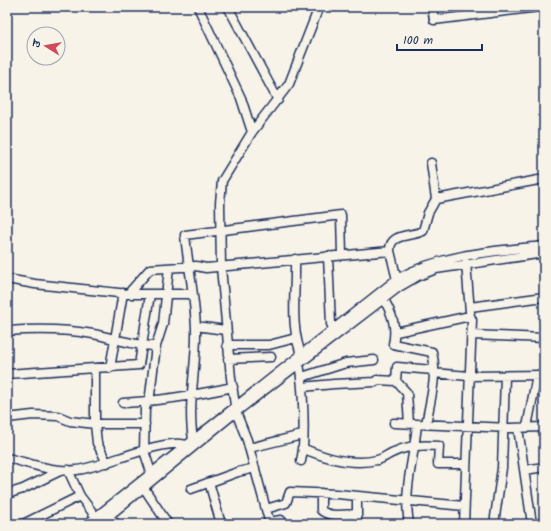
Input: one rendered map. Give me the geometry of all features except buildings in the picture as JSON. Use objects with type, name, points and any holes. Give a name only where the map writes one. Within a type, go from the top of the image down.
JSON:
[{"type":"street","points":[[198,7],[241,98],[252,132]]},
{"type":"street","points":[[228,7],[278,100]]},
{"type":"street","points":[[284,524],[281,520],[270,523],[255,468],[236,409],[232,387],[225,330],[221,267],[220,232],[222,181],[252,132],[278,100],[296,68],[319,7]]},
{"type":"street","points":[[432,7],[434,20],[540,7],[544,12]]},
{"type":"street","points":[[398,283],[390,246],[394,240],[423,231],[428,213],[436,199],[431,163]]},
{"type":"street","points":[[436,199],[544,179]]},
{"type":"street","points":[[191,445],[196,326],[185,235],[220,232],[340,215],[342,255]]},
{"type":"street","points":[[335,331],[383,298],[411,271],[439,261],[544,246]]},
{"type":"street","points":[[110,368],[126,293],[150,269],[221,267],[390,251]]},
{"type":"street","points":[[98,521],[236,409],[398,283],[436,269],[544,253]]},
{"type":"street","points":[[328,256],[331,324],[335,331]]},
{"type":"street","points":[[295,259],[294,309],[296,338],[301,359],[302,377],[301,461]]},
{"type":"street","points":[[464,524],[465,464],[472,320],[470,316],[466,264]]},
{"type":"street","points":[[153,477],[144,451],[145,424],[156,346],[163,324],[169,268]]},
{"type":"street","points":[[7,279],[36,284],[126,293],[167,295],[193,294]]},
{"type":"street","points":[[7,374],[138,365],[143,346],[150,294]]},
{"type":"street","points":[[470,307],[544,297]]},
{"type":"street","points":[[383,298],[393,320],[396,332],[394,344],[432,352],[433,372],[426,424]]},
{"type":"street","points":[[396,332],[470,316]]},
{"type":"street","points":[[196,326],[225,330]]},
{"type":"street","points":[[7,331],[46,329],[91,334],[143,346],[156,346]]},
{"type":"street","points":[[471,335],[544,338]]},
{"type":"street","points":[[227,345],[269,345],[296,338]]},
{"type":"street","points":[[228,359],[271,357]]},
{"type":"street","points":[[302,377],[346,362],[374,360]]},
{"type":"street","points":[[396,381],[397,367],[469,376],[541,375],[527,427]]},
{"type":"street","points":[[95,369],[95,424],[97,443],[107,462]]},
{"type":"street","points":[[494,524],[502,468],[506,376]]},
{"type":"street","points":[[302,387],[375,382],[377,380],[396,381],[407,393],[413,424],[415,445],[407,486],[406,502],[410,524]]},
{"type":"street","points":[[123,403],[147,402],[232,387]]},
{"type":"street","points":[[7,418],[33,415],[58,416],[70,421],[95,424],[145,424]]},
{"type":"street","points":[[394,423],[503,428],[544,427]]},
{"type":"street","points":[[518,428],[532,524]]},
{"type":"street","points":[[249,448],[302,435]]},
{"type":"street","points":[[7,458],[64,470],[76,470],[144,451],[182,443],[191,445]]},
{"type":"street","points":[[302,448],[323,457],[369,462],[379,460],[394,452],[415,445],[439,446],[438,464],[465,464]]},
{"type":"street","points":[[191,489],[255,468]]},
{"type":"street","points":[[525,470],[544,468]]},
{"type":"street","points":[[7,494],[23,489],[64,470]]},
{"type":"street","points":[[64,470],[98,521]]},
{"type":"street","points":[[87,524],[110,516],[144,488],[153,477]]},
{"type":"street","points":[[209,482],[221,524]]},
{"type":"street","points":[[144,488],[168,524]]},
{"type":"street","points":[[266,509],[286,503],[290,492],[321,493],[406,502],[464,506]]},
{"type":"street","points":[[321,493],[321,510],[324,512],[332,515],[357,514]]},
{"type":"street","points":[[23,524],[80,496]]},
{"type":"street","points":[[357,497],[357,524]]},
{"type":"street","points":[[110,516],[115,524]]}]
